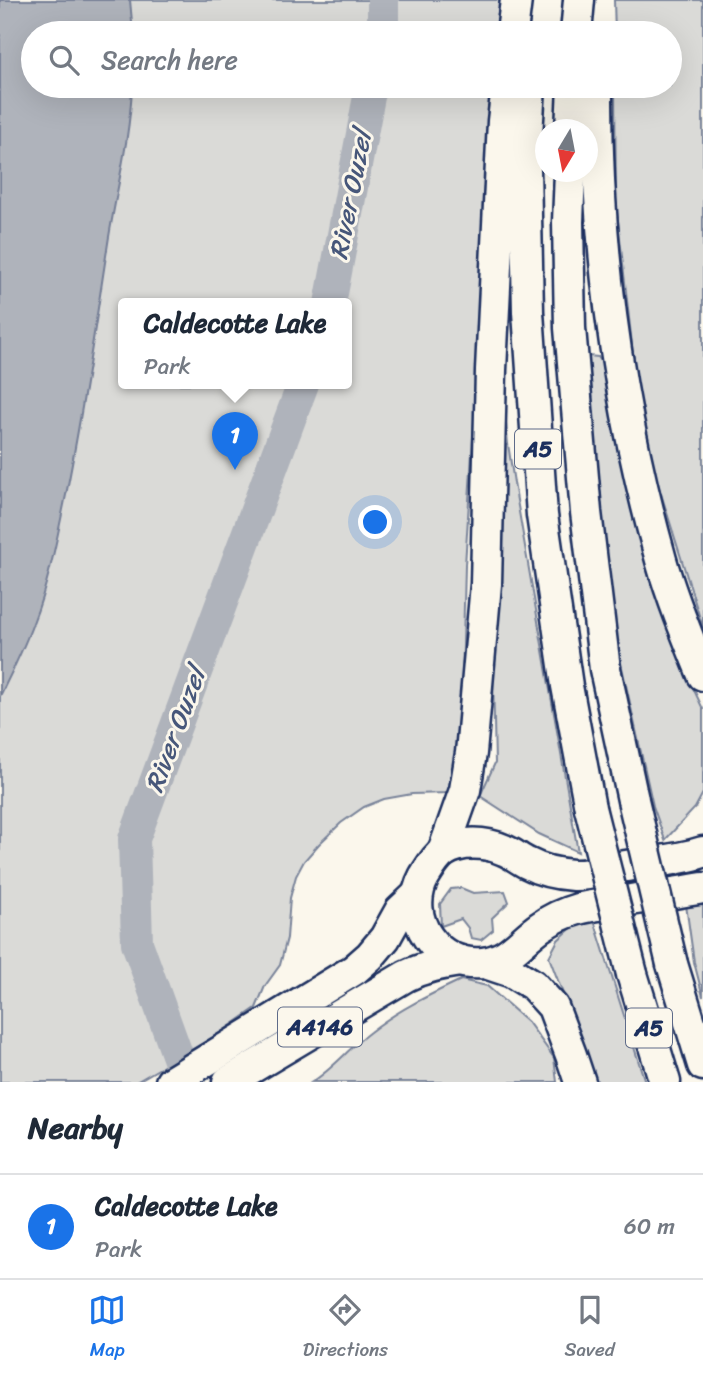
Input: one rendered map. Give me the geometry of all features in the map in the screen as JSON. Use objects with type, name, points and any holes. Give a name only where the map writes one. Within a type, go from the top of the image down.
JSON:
[{"type":"highway","points":[[513,21],[516,0]]},
{"type":"highway","points":[[534,21],[536,0]]},
{"type":"highway","points":[[577,21],[579,0]]},
{"type":"highway","points":[[597,0],[597,21]]},
{"type":"highway","points":[[505,98],[492,356],[485,584],[471,753],[465,790],[443,852],[421,882],[418,912],[431,943],[443,954],[512,972],[533,985],[553,1007],[580,1082]]},
{"type":"highway","name":"A5","points":[[529,98],[525,168],[528,312],[542,515],[567,686],[590,808],[632,974],[666,1082]]},
{"type":"highway","points":[[572,98],[572,119]]},
{"type":"highway","points":[[597,98],[604,244],[617,359],[661,562],[703,676]]},
{"type":"highway","name":"A5","points":[[569,182],[570,328],[586,512],[605,669],[672,964],[703,1065]]},
{"type":"highway","points":[[443,852],[477,843],[503,849],[528,864],[552,872],[575,875],[703,852]]},
{"type":"highway","points":[[473,962],[502,958],[514,951],[541,926],[580,908],[703,888]]},
{"type":"highway","name":"A4146","points":[[233,1068],[370,956],[385,938],[400,911],[418,895]]},
{"type":"highway","name":"A4146","points":[[171,1082],[233,1068],[419,970],[437,965],[473,962]]},
{"type":"shaded area","points":[[0,0],[504,0],[502,21],[21,21],[21,98],[494,98],[465,565],[461,724],[448,793],[412,794],[384,799],[364,807],[341,823],[304,861],[296,876],[290,898],[287,938],[280,965],[265,986],[256,1008],[217,1035],[136,1082],[0,1082]]},
{"type":"shaded area","points":[[0,0],[130,0],[132,21],[21,21],[21,98],[131,98],[126,145],[83,400],[56,544],[33,623],[0,696]]},
{"type":"shaded area","points":[[614,0],[703,0],[703,628],[642,433],[616,203],[615,98],[682,98],[682,21],[615,21]]},
{"type":"shaded area","points":[[588,356],[598,357],[611,375],[638,534],[685,671],[703,709],[703,793],[695,808],[665,840],[653,806],[617,645],[606,558]]},
{"type":"shaded area","points":[[503,390],[514,483],[578,852],[539,834],[480,796],[495,763],[492,634]]},
{"type":"shaded area","points":[[461,888],[473,893],[505,891],[509,902],[492,918],[493,930],[481,940],[471,938],[461,919],[441,926],[440,904],[451,889]]},
{"type":"shaded area","points":[[686,905],[703,905],[703,997],[694,962]]},
{"type":"shaded area","points":[[593,917],[645,1082],[592,1082],[549,957],[558,940],[576,924]]},
{"type":"shaded area","points":[[461,980],[487,986],[528,1022],[554,1058],[557,1082],[312,1082],[381,1024],[414,1003]]},
{"type":"waterway","name":"River Ouzel","points":[[383,0],[383,21]]},
{"type":"waterway","name":"River Ouzel","points":[[331,298],[369,98]]},
{"type":"waterway","name":"River Ouzel","points":[[187,1082],[137,943],[134,839],[301,389]]},
{"type":"place","name":"Caldecotte Lake","points":[[235,470]]}]
